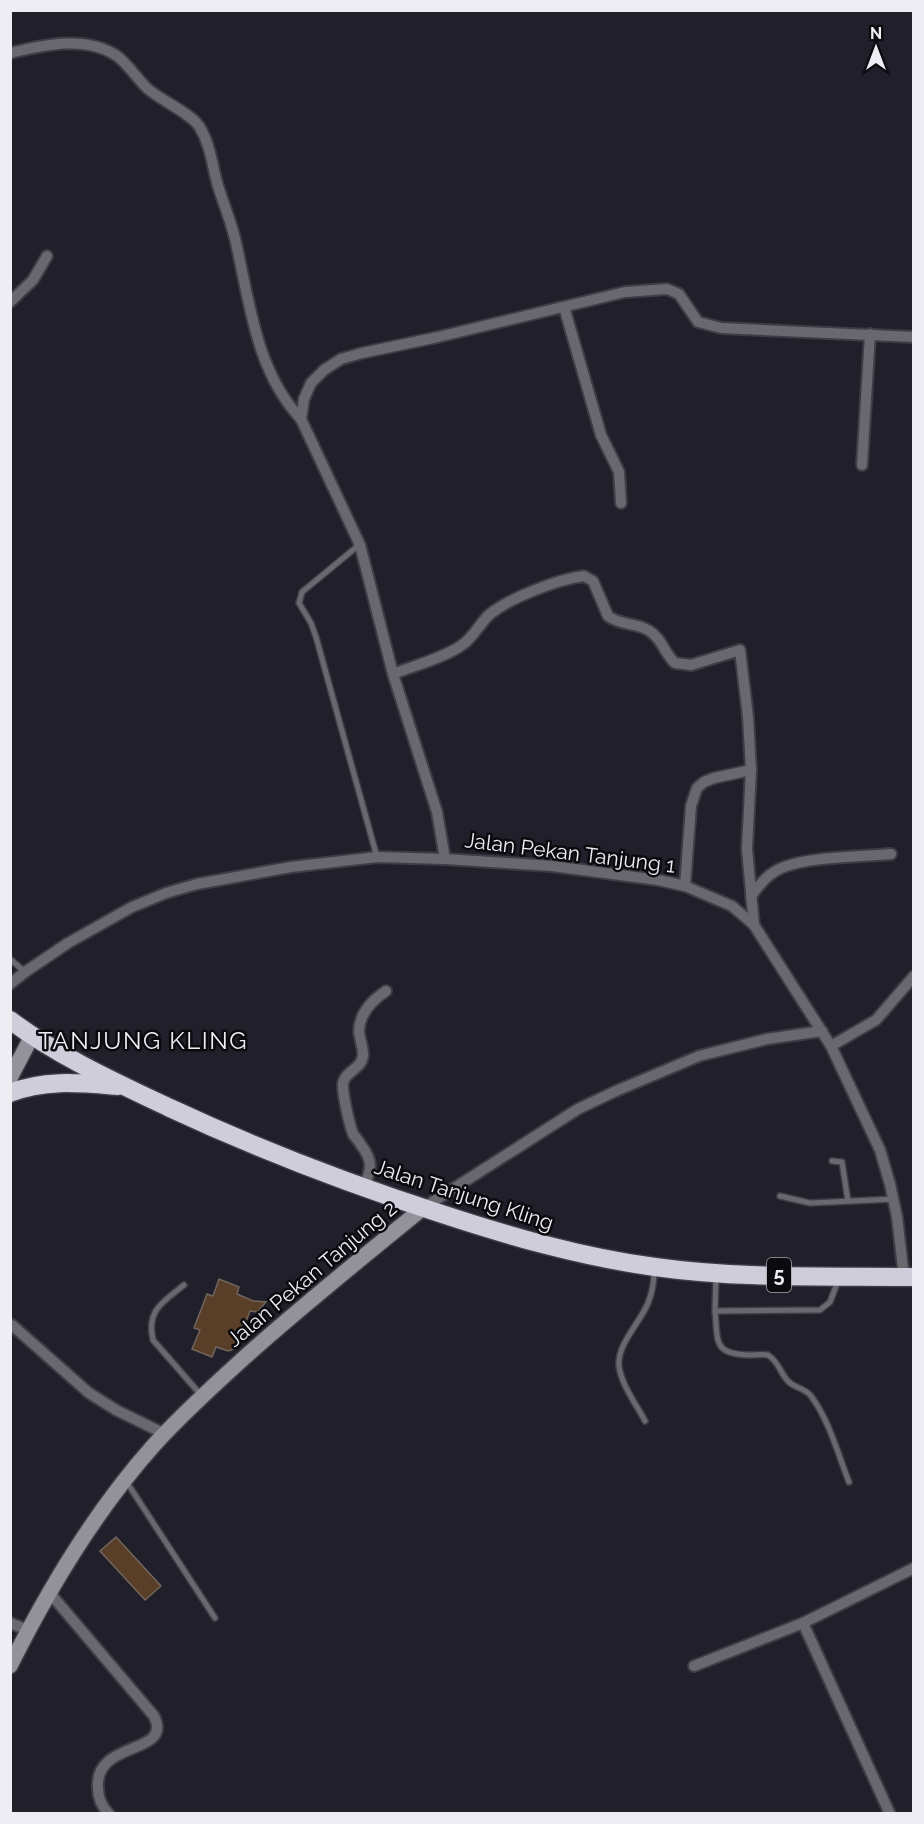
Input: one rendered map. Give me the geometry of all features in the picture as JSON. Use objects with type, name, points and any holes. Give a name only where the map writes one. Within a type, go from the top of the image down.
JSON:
[{"type":"highway","name":"Jalan Tanjung Kling","points":[[10,1020],[32,1036],[126,1087],[269,1152],[423,1208],[550,1247],[654,1267],[716,1273],[909,1277]]},
{"type":"highway","points":[[10,1093],[49,1083],[126,1087]]},
{"type":"street","points":[[10,53],[41,46],[65,44],[90,46],[115,55],[164,102],[198,124],[207,141],[217,183],[235,240],[260,347],[271,376],[287,404],[301,419],[360,544],[393,674],[437,812],[445,858]]},
{"type":"street","points":[[10,302],[33,280],[47,256]]},
{"type":"street","points":[[301,419],[304,399],[312,383],[324,370],[341,360],[362,352],[438,337],[625,292],[667,289],[679,294],[698,322],[707,326],[914,338]]},
{"type":"street","points":[[564,307],[601,435],[619,472],[621,502]]},
{"type":"street","points":[[862,465],[870,334]]},
{"type":"street","points":[[393,674],[460,647],[473,637],[479,626],[502,605],[525,594],[584,576],[593,581],[608,616],[653,633],[675,663],[691,665],[740,650],[748,717],[751,770],[747,849],[754,925]]},
{"type":"street","points":[[685,886],[691,806],[697,788],[714,778],[751,770]]},
{"type":"street","points":[[751,896],[769,875],[792,865],[891,854]]},
{"type":"street","name":"Jalan Pekan Tanjung 1","points":[[10,984],[103,922],[132,907],[166,893],[197,884],[291,867],[377,857],[445,858],[552,866],[658,880],[685,886],[732,906],[754,925],[831,1046],[880,1150],[894,1199],[909,1277]]},
{"type":"street","points":[[831,1046],[876,1020],[914,976]]},
{"type":"street","points":[[364,1188],[371,1164],[369,1155],[354,1134],[343,1080],[347,1074],[360,1065],[363,1058],[359,1031],[361,1019],[374,999],[386,991]]},
{"type":"street","name":"Jalan Pekan Tanjung 2","points":[[10,1666],[50,1592],[97,1517],[125,1479],[165,1434],[202,1396],[294,1313],[423,1208],[578,1109],[616,1091],[699,1056],[767,1039],[822,1031]]},
{"type":"street","points":[[10,1078],[32,1036]]},
{"type":"street","points":[[12,1325],[89,1393],[116,1410],[165,1434]]},
{"type":"street","points":[[694,1666],[802,1623],[914,1568]]},
{"type":"street","points":[[50,1592],[154,1716],[158,1724],[158,1732],[154,1738],[122,1752],[102,1768],[98,1777],[98,1788],[100,1801],[109,1814]]},
{"type":"street","points":[[10,1623],[28,1630]]},
{"type":"street","points":[[802,1623],[890,1814]]},
{"type":"lane","points":[[360,544],[302,592],[299,603],[316,637],[377,857]]},
{"type":"lane","points":[[10,959],[25,972]]},
{"type":"lane","points":[[832,1161],[842,1162],[848,1201]]},
{"type":"lane","points":[[780,1196],[810,1203],[894,1199]]},
{"type":"lane","points":[[645,1420],[622,1376],[619,1358],[622,1348],[647,1304],[654,1282],[654,1267]]},
{"type":"lane","points":[[716,1273],[715,1311],[718,1341],[724,1351],[731,1354],[768,1355],[779,1366],[788,1382],[804,1389],[810,1395],[823,1417],[849,1482]]},
{"type":"lane","points":[[715,1311],[819,1310],[830,1302],[839,1276]]},
{"type":"lane","points":[[184,1285],[160,1304],[151,1321],[151,1330],[153,1340],[202,1396]]},
{"type":"lane","points":[[125,1479],[215,1618]]},
{"type":"building","points":[[219,1279],[239,1287],[237,1294],[253,1301],[266,1302],[257,1312],[250,1311],[235,1349],[228,1351],[216,1347],[212,1357],[192,1349],[200,1330],[194,1328],[207,1294],[213,1296]]},
{"type":"building","points":[[116,1537],[161,1586],[145,1600],[100,1551]]},
{"type":"district","name":"TANJUNG KLING","points":[[143,1041]]}]
